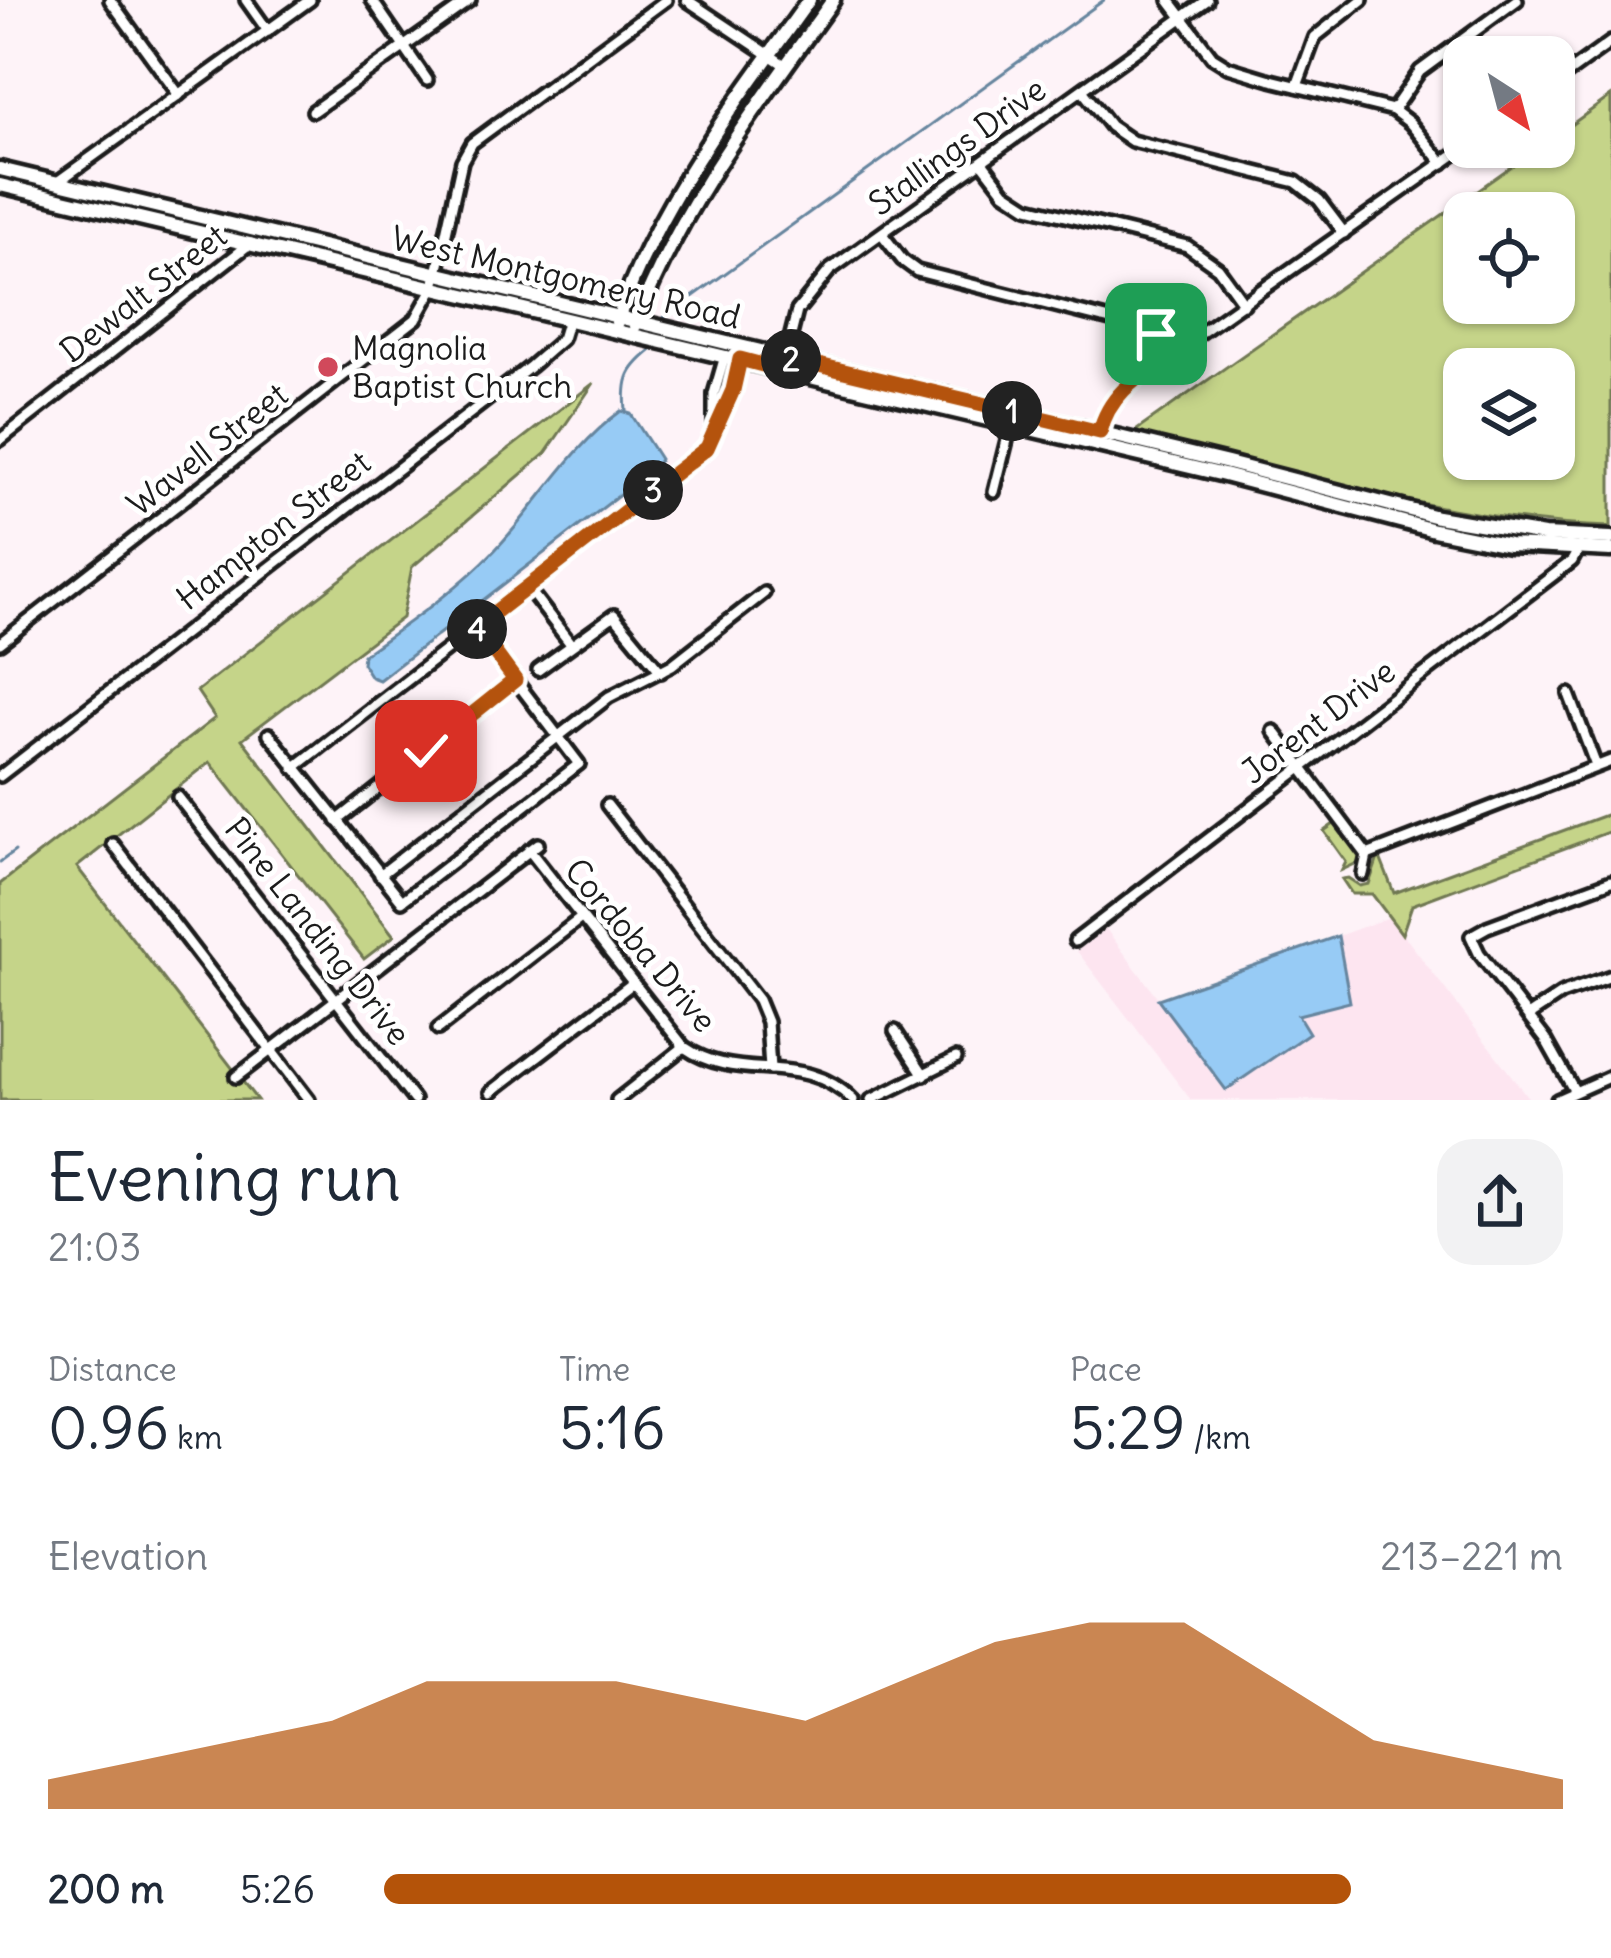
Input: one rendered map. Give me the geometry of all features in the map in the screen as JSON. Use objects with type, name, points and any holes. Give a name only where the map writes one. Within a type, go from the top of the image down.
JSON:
[{"type":"main road","points":[[617,324],[655,229],[809,0]]},
{"type":"main road","points":[[635,328],[670,243],[698,194],[833,0]]},
{"type":"main road","name":"West Montgomery Road","points":[[0,169],[263,232],[568,319],[617,324]]},
{"type":"main road","name":"West Montgomery Road","points":[[0,184],[435,281],[1099,439],[1434,530],[1509,544],[1611,538]]},
{"type":"main road","points":[[682,184],[698,194]]},
{"type":"main road","name":"West Montgomery Road","points":[[635,328],[725,356],[784,363],[1011,424],[1099,439]]},
{"type":"main road","name":"West Montgomery Road","points":[[1582,543],[1611,550]]},
{"type":"street","points":[[110,0],[179,95]]},
{"type":"street","points":[[247,0],[268,31]]},
{"type":"street","points":[[44,195],[310,0]]},
{"type":"street","points":[[372,0],[428,80]]},
{"type":"street","points":[[314,112],[470,0]]},
{"type":"street","points":[[435,281],[462,161],[472,143],[666,0]]},
{"type":"street","points":[[687,0],[786,66]]},
{"type":"street","points":[[1099,439],[1112,403],[1125,386],[1443,163],[1394,110],[1228,67],[1212,57],[1169,0]]},
{"type":"street","name":"Stallings Drive","points":[[784,363],[797,311],[830,270],[1208,0]]},
{"type":"street","points":[[1297,86],[1315,37],[1362,0]]},
{"type":"street","points":[[1394,110],[1420,70],[1517,0]]},
{"type":"street","points":[[1575,68],[1611,42]]},
{"type":"street","points":[[1082,90],[1110,126],[1132,141],[1295,182],[1319,200],[1344,233]]},
{"type":"street","points":[[982,161],[1005,192],[1028,207],[1186,247],[1218,268],[1244,304]]},
{"type":"street","name":"Dewalt Street","points":[[0,440],[263,232]]},
{"type":"street","points":[[883,234],[902,260],[917,271],[1146,329],[1172,353]]},
{"type":"street","name":"Wavell Street","points":[[0,643],[416,319],[435,281]]},
{"type":"street","name":"Hampton Street","points":[[0,776],[531,366],[562,339],[568,319]]},
{"type":"street","points":[[714,433],[714,394],[725,356]]},
{"type":"street","points":[[294,768],[707,448],[733,390],[740,359]]},
{"type":"street","points":[[994,492],[1011,424]]},
{"type":"street","name":"Jorent Drive","points":[[1075,941],[1572,561],[1582,543]]},
{"type":"street","points":[[527,587],[570,644]]},
{"type":"street","points":[[380,874],[620,690],[662,672],[764,593]]},
{"type":"street","points":[[538,670],[614,615],[662,672]]},
{"type":"street","points":[[268,734],[402,901],[579,764],[476,627]]},
{"type":"street","points":[[337,821],[515,680]]},
{"type":"street","points":[[1569,694],[1596,766]]},
{"type":"street","points":[[1274,731],[1367,855],[1363,874]]},
{"type":"street","points":[[1367,855],[1611,761]]},
{"type":"street","name":"Pine Landing Drive","points":[[178,797],[414,1100]]},
{"type":"street","points":[[608,806],[758,1000],[767,1022],[770,1069]]},
{"type":"street","points":[[113,844],[309,1100]]},
{"type":"street","name":"Cordoba Drive","points":[[338,998],[534,847],[581,918],[684,1047],[719,1065],[803,1071],[853,1100]]},
{"type":"street","points":[[1574,1090],[1546,1040],[1471,936],[1611,881]]},
{"type":"street","points":[[438,1029],[581,918]]},
{"type":"street","points":[[1528,1016],[1561,994],[1611,976]]},
{"type":"street","points":[[490,1092],[633,983]]},
{"type":"street","points":[[236,1077],[338,998]]},
{"type":"street","points":[[895,1031],[924,1075]]},
{"type":"street","points":[[617,1100],[684,1047]]},
{"type":"street","points":[[871,1100],[956,1058]]},
{"type":"street","points":[[1557,1100],[1611,1076]]},
{"type":"shaded area","points":[[1390,917],[1530,1100],[1191,1100],[1077,951],[1106,929],[1227,1090],[1309,1032],[1297,1015],[1350,1002],[1338,936]]},
{"type":"green space","points":[[1611,96],[1611,527],[1491,516],[1431,505],[1134,432],[1443,215],[1443,324],[1575,324],[1575,192],[1475,192],[1509,168],[1575,168],[1575,122]]},
{"type":"green space","points":[[594,383],[545,454],[412,567],[402,618],[242,739],[394,936],[364,959],[210,762],[77,867],[257,1100],[0,1100],[0,884],[215,718],[197,691]]},
{"type":"green space","points":[[1611,813],[1611,831],[1412,905],[1402,934],[1372,894],[1352,894],[1342,879],[1360,886],[1369,884],[1379,855],[1394,893]]},
{"type":"green space","points":[[1338,821],[1360,855],[1359,862],[1342,870],[1346,862],[1324,831]]},
{"type":"water","points":[[621,411],[631,414],[660,459],[656,467],[379,680],[371,677],[362,663],[363,655],[480,565],[586,442]]},
{"type":"water","points":[[1338,936],[1350,1002],[1298,1015],[1309,1033],[1226,1090],[1158,999]]},
{"type":"waterway","points":[[662,319],[1104,0]]},
{"type":"waterway","points":[[626,411],[629,375],[654,348]]},
{"type":"waterway","points":[[0,862],[15,851]]},
{"type":"place","name":"Magnolia Baptist Church","points":[[328,367]]},
{"type":"route","points":[[426,751],[515,680],[476,627],[707,448],[733,390],[740,359],[782,370],[785,357],[1100,432],[1125,386],[1172,353],[1156,334]]}]
